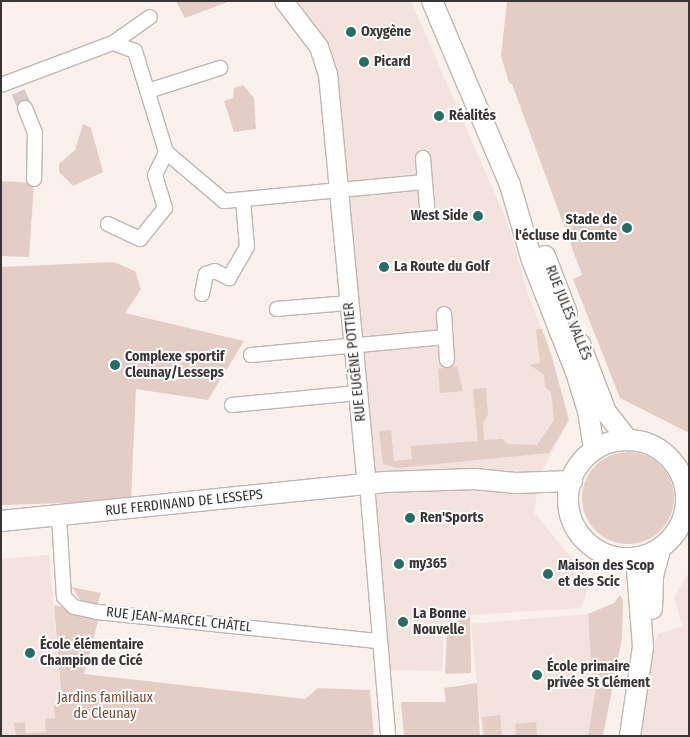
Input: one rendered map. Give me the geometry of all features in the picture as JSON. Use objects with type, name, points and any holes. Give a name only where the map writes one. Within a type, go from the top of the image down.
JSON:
[{"type":"main road","name":"RUE JULES VALLÈS","points":[[432,1],[449,47],[468,81],[510,184],[545,256],[606,412],[628,440]]},
{"type":"main road","name":"RUE JULES VALLÈS","points":[[446,1],[460,38],[468,81]]},
{"type":"main road","name":"RUE JULES VALLÈS","points":[[510,184],[532,260],[576,372],[588,411],[594,450]]},
{"type":"main road","points":[[630,736],[643,648],[652,618],[653,576],[660,549],[682,520],[686,506],[684,482],[672,460],[663,452],[646,443],[628,440],[594,450],[578,466],[570,490],[573,522],[586,541],[607,554],[636,557],[660,549]]},
{"type":"main road","name":"RUE FERDINAND DE LESSEPS","points":[[1,521],[367,484],[474,479],[570,490]]},
{"type":"main road","points":[[636,557],[643,648]]},
{"type":"street","name":"RUE EUGÈNE POTTIER","points":[[284,1],[314,40],[325,62],[367,484],[388,736]]},
{"type":"street","points":[[11,86],[113,43],[150,17]]},
{"type":"street","points":[[113,43],[134,51],[166,152],[224,201],[338,192],[424,182]]},
{"type":"street","points":[[148,91],[220,68]]},
{"type":"street","points":[[25,108],[35,133],[34,179]]},
{"type":"street","points":[[108,224],[140,239],[165,208],[155,175],[166,152]]},
{"type":"street","points":[[423,158],[427,207]]},
{"type":"street","points":[[202,294],[206,274],[215,271],[229,278],[248,246],[243,200]]},
{"type":"street","points":[[277,309],[349,302]]},
{"type":"street","points":[[444,314],[447,360]]},
{"type":"street","points":[[251,355],[445,337]]},
{"type":"street","points":[[232,405],[357,393]]},
{"type":"street","name":"RUE JEAN-MARCEL CHÂTEL","points":[[59,516],[64,597],[74,606],[97,612],[380,641]]},
{"type":"shaded area","points":[[299,1],[411,1],[508,224],[529,297],[551,354],[569,420],[540,475],[534,512],[588,579],[588,589],[581,608],[454,616],[455,628],[444,629],[442,671],[383,670],[333,64]]},
{"type":"shaded area","name":"École élémentaire Champion de Cicé","points":[[49,555],[62,704],[46,732],[26,734],[25,722],[14,723],[16,736],[1,736],[1,559]]},
{"type":"shaded area","points":[[689,572],[689,736],[636,736],[657,635],[682,626],[674,597]]},
{"type":"shaded area","name":"École primaire privée St Clément","points":[[588,614],[591,661],[600,662],[588,736],[482,736],[471,624]]},
{"type":"green space","points":[[176,1],[230,1],[185,18]]},
{"type":"green space","name":"Stade de l'écluse du Comte","points":[[507,1],[689,1],[689,433],[620,398],[573,279],[582,275],[512,84],[509,83],[501,56]]},
{"type":"green space","points":[[243,85],[254,98],[256,129],[234,132],[224,101],[233,98],[234,88]]},
{"type":"green space","points":[[83,124],[91,128],[103,172],[73,186],[59,172],[59,164],[75,150]]},
{"type":"green space","points":[[1,181],[34,183],[29,257],[1,256]]},
{"type":"green space","name":"Complexe sportif Cleunay/Lesseps","points":[[114,262],[135,271],[141,289],[125,313],[244,341],[208,400],[136,389],[131,501],[1,505],[1,267]]},
{"type":"green space","points":[[536,329],[542,329],[551,354],[569,420],[549,453],[397,468],[383,464],[379,431],[391,430],[394,461],[412,459],[411,446],[478,441],[473,389],[486,388],[488,415],[483,422],[484,440],[502,439],[508,444],[537,445],[554,420],[551,392],[545,387],[544,375],[530,365],[540,363]]},
{"type":"green space","points":[[457,366],[463,391],[440,393],[438,369]]},
{"type":"green space","points":[[628,452],[646,456],[660,466],[670,480],[674,498],[670,516],[660,530],[646,540],[628,544],[610,540],[596,530],[586,516],[582,498],[586,480],[596,466],[610,456]]},
{"type":"green space","points":[[72,587],[101,593],[97,606],[81,601]]},
{"type":"green space","points":[[620,595],[623,601],[622,638],[603,736],[588,736],[600,662],[591,661],[588,614],[614,603]]},
{"type":"green space","name":"Jardins familiaux de Cleunay","points":[[54,605],[99,617],[84,674],[305,699],[318,688],[370,690],[374,736],[16,736],[14,723],[25,722],[26,733],[46,732],[45,719],[55,718],[54,705],[62,703]]},
{"type":"green space","points":[[470,616],[471,673],[445,674],[447,630],[455,628],[457,618]]},
{"type":"green space","points":[[477,683],[480,736],[404,736],[401,702],[446,702],[444,688]]},
{"type":"green space","points":[[500,715],[502,736],[484,736],[482,717]]},
{"type":"green space","points":[[536,722],[537,736],[516,736],[515,724]]},
{"type":"tunnel","points":[[18,92],[25,108]]},
{"type":"place","name":"Oxygène","points":[[351,32]]},
{"type":"place","name":"Picard","points":[[364,62]]},
{"type":"place","name":"Réalités","points":[[439,116]]},
{"type":"place","name":"West Side","points":[[478,216]]},
{"type":"place","name":"Stade de l'écluse du Comte","points":[[627,228]]},
{"type":"place","name":"La Route du Golf","points":[[384,267]]},
{"type":"place","name":"Complexe sportif Cleunay/Lesseps","points":[[115,365]]},
{"type":"place","name":"Ren'Sports","points":[[410,518]]},
{"type":"place","name":"my365","points":[[399,564]]},
{"type":"place","name":"Maison des Scop et des Scic","points":[[548,574]]},
{"type":"place","name":"La Bonne Nouvelle","points":[[403,622]]},
{"type":"place","name":"École élémentaire Champion de Cicé","points":[[30,653]]},
{"type":"place","name":"École primaire privée St Clément","points":[[537,675]]}]
